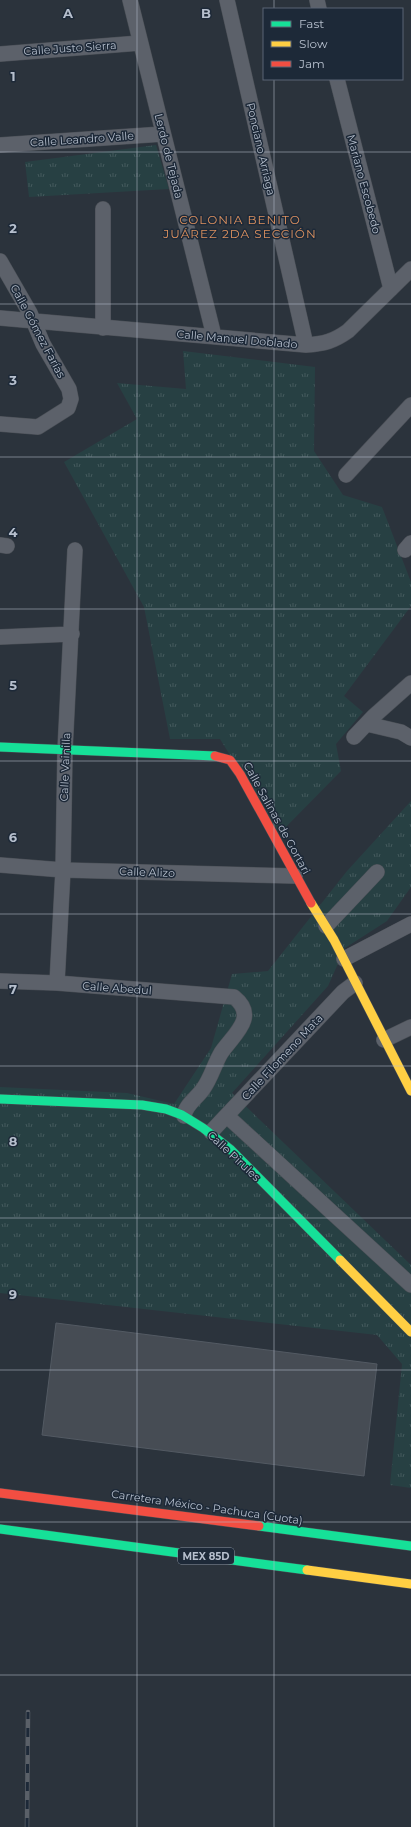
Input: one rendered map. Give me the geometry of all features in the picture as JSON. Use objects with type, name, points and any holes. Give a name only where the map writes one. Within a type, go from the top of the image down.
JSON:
[{"type":"main road","name":"Calle Salinas de Gortari","points":[[0,747],[218,756],[230,760],[240,774],[295,876],[326,926],[411,1091]]},
{"type":"main road","name":"Calle Pirules","points":[[0,1099],[148,1106],[167,1110],[184,1116],[211,1132],[246,1165],[411,1332]]},
{"type":"main road","name":"Carretera México - Pachuca (Cuota)","points":[[0,1493],[411,1546]]},
{"type":"main road","name":"MEX 85D","points":[[0,1529],[411,1584]]},
{"type":"street","name":"Lerdo de Tejada","points":[[130,0],[214,336]]},
{"type":"street","name":"Ponciano Arriaga","points":[[227,0],[306,345]]},
{"type":"street","name":"Calle Justo Sierra","points":[[0,54],[140,43]]},
{"type":"street","name":"Mariano Escobedo","points":[[337,80],[391,289]]},
{"type":"street","name":"Calle Leandro Valle","points":[[0,145],[163,134]]},
{"type":"street","points":[[103,209],[103,328]]},
{"type":"street","name":"Calle Gómez Farías","points":[[0,261],[34,321],[43,344],[71,394],[70,402],[65,410],[38,427],[0,424]]},
{"type":"street","name":"Calle Manuel Doblado","points":[[0,318],[306,345],[324,344],[337,339],[348,331],[411,269]]},
{"type":"street","points":[[346,475],[411,405]]},
{"type":"street","name":"Calle Vainilla","points":[[57,983],[63,870],[65,750],[75,550]]},
{"type":"street","points":[[0,637],[72,634]]},
{"type":"street","points":[[354,737],[411,683]]},
{"type":"street","points":[[366,724],[401,732],[411,738]]},
{"type":"street","name":"Calle Alizo","points":[[0,866],[63,870],[295,876]]},
{"type":"street","points":[[326,926],[377,872]]},
{"type":"street","points":[[344,959],[411,924]]},
{"type":"street","name":"Calle Abedul","points":[[0,981],[57,983],[234,997],[243,1004],[245,1014],[242,1023],[233,1039],[222,1052],[204,1088],[188,1106],[184,1116]]},
{"type":"street","name":"Calle Filomeno Mata","points":[[211,1132],[343,992],[355,983]]},
{"type":"street","points":[[384,1040],[411,1027]]},
{"type":"street","points":[[227,1116],[411,1285]]},
{"type":"green space","points":[[156,145],[169,189],[29,197],[25,162]]},
{"type":"green space","points":[[183,351],[315,367],[314,451],[343,495],[382,507],[411,582],[411,606],[344,696],[363,712],[336,744],[341,771],[279,834],[220,739],[170,739],[144,607],[64,462],[137,419],[117,383],[186,389]]},
{"type":"green space","points":[[411,801],[411,887],[387,921],[345,948],[328,986],[232,1093],[411,1265],[411,1488],[390,1485],[402,1364],[377,1335],[0,1293],[0,1087],[127,1093],[174,1104],[211,1048],[232,974],[268,971],[347,871]]},
{"type":"building","points":[[56,1323],[377,1364],[364,1476],[42,1435]]},
{"type":"railway","points":[[27,1827],[28,1712]]},
{"type":"traffic: fast","points":[[0,747],[215,756]]},
{"type":"traffic: fast","points":[[0,1099],[142,1105],[166,1109],[182,1115],[203,1128],[230,1149],[340,1260]]},
{"type":"traffic: fast","points":[[259,1526],[411,1546]]},
{"type":"traffic: fast","points":[[0,1529],[307,1570]]},
{"type":"traffic: slow","points":[[311,903],[334,940],[411,1091]]},
{"type":"traffic: slow","points":[[340,1260],[411,1332]]},
{"type":"traffic: slow","points":[[307,1570],[411,1584]]},
{"type":"traffic: jam","points":[[215,756],[230,760],[240,774],[311,903]]},
{"type":"traffic: jam","points":[[0,1493],[259,1526]]},
{"type":"district","name":"COLONIA BENITO JUÁREZ 2DA SECCIÓN","points":[[240,226]]}]
